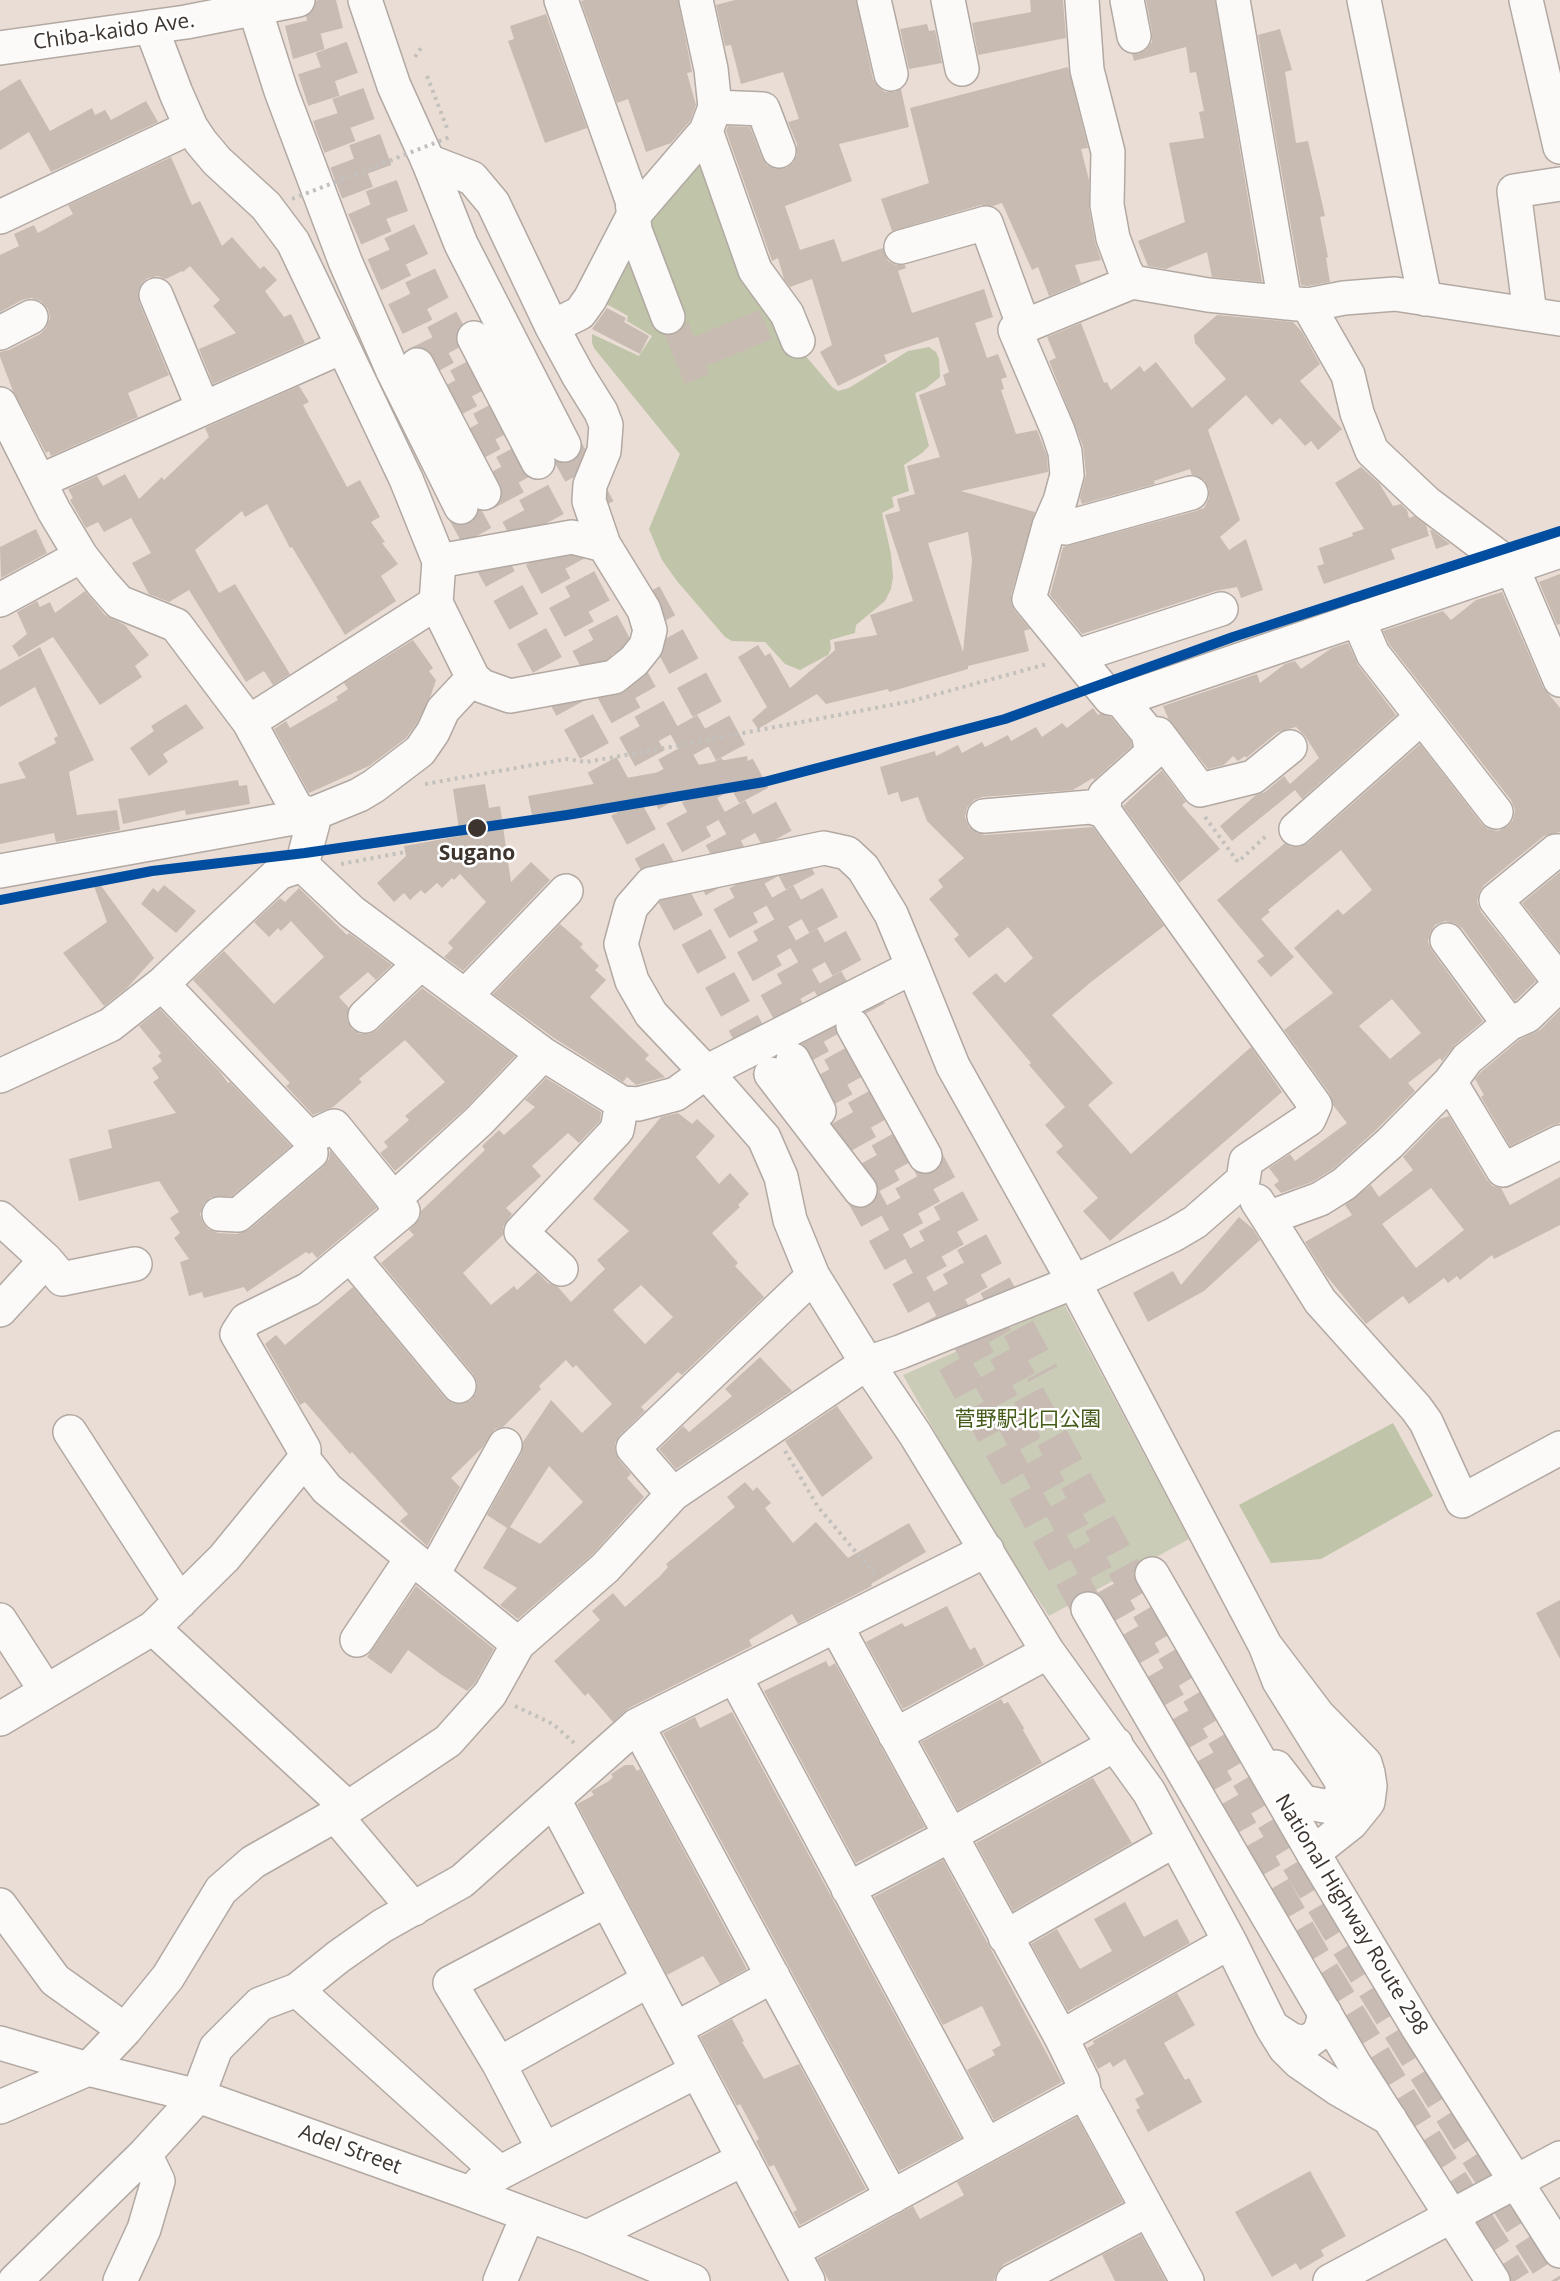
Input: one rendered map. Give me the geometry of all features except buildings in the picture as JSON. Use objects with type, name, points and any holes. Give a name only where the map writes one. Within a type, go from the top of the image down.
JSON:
[{"type":"main road","name":"Chiba-kaido Ave.","points":[[0,48],[186,22],[253,4],[298,0]]},
{"type":"main road","points":[[365,0],[394,86],[428,161],[551,454],[474,338]]},
{"type":"main road","points":[[561,0],[632,200],[635,230],[668,317]]},
{"type":"main road","points":[[696,0],[711,69],[711,119],[755,270],[787,314],[798,341]]},
{"type":"main road","points":[[874,0],[891,74]]},
{"type":"main road","points":[[948,0],[962,69]]},
{"type":"main road","points":[[1082,0],[1087,70],[1108,152],[1107,205],[1113,238],[1132,282]]},
{"type":"main road","points":[[1128,0],[1134,36]]},
{"type":"main road","points":[[1233,0],[1297,304],[1348,375],[1356,413],[1372,451],[1427,503],[1512,567],[1560,680]]},
{"type":"main road","points":[[1364,0],[1425,298]]},
{"type":"main road","points":[[1526,0],[1560,147]]},
{"type":"main road","points":[[253,4],[280,91],[326,213],[392,369],[473,500],[417,365]]},
{"type":"main road","points":[[151,27],[191,127],[217,161],[267,206],[293,242],[396,456],[439,561],[436,603],[473,678],[482,686],[510,696],[614,677],[634,662],[646,646],[650,630],[644,610],[604,544],[589,501],[590,485],[604,451],[606,425],[595,399],[578,375],[552,327],[493,203],[472,178],[428,161]]},
{"type":"main road","points":[[552,327],[580,313],[590,299],[633,216],[711,119],[763,109],[778,151]]},
{"type":"main road","points":[[0,217],[191,127]]},
{"type":"main road","points":[[1560,184],[1514,191],[1545,316],[1395,294],[1297,304],[1208,295],[1132,282],[1015,330],[1037,386],[1049,408],[1065,452],[1067,475],[1060,501],[1048,526],[1029,599],[1110,698],[1121,699],[1560,551]]},
{"type":"main road","points":[[293,242],[326,213]]},
{"type":"main road","points":[[901,247],[986,223],[1024,327]]},
{"type":"main road","points":[[156,295],[203,408]]},
{"type":"main road","points":[[0,333],[31,317]]},
{"type":"main road","points":[[40,481],[342,347]]},
{"type":"main road","points":[[0,404],[54,512],[81,556],[119,602],[176,626],[249,722],[296,808],[310,815],[313,823],[305,868]]},
{"type":"main road","points":[[1048,526],[1065,528],[1191,493]]},
{"type":"main road","points":[[439,561],[572,537],[604,544]]},
{"type":"main road","points":[[0,600],[81,556]]},
{"type":"main road","points":[[249,722],[436,603]]},
{"type":"main road","points":[[1077,656],[1221,609]]},
{"type":"main road","points":[[1358,619],[1373,654],[1496,812]]},
{"type":"main road","points":[[0,871],[310,815],[359,795],[420,751],[433,732],[443,710],[473,678]]},
{"type":"main road","points":[[1104,811],[1105,795],[1152,753],[1148,733],[1121,699]]},
{"type":"main road","points":[[1296,829],[1422,717]]},
{"type":"main road","points":[[1148,733],[1158,734],[1200,790],[1253,777],[1290,747]]},
{"type":"main road","points":[[0,2107],[88,2069],[125,2030],[168,1977],[221,1890],[252,1862],[341,1812],[448,1741],[490,1694],[518,1644],[605,1568],[673,1494],[867,1363],[1074,1282],[1173,1235],[1195,1222],[1243,1180],[1246,1161],[1309,1119],[1315,1105],[1104,811],[1090,807],[984,816]]},
{"type":"main road","points":[[1258,1758],[1276,1767],[1303,1802],[1330,1807],[1342,1796],[1342,1782],[1279,1681],[1265,1645],[1074,1282],[953,1066],[891,914],[863,868],[847,854],[824,848],[651,884],[631,908],[621,944],[632,981],[651,1014],[764,1138],[781,1176],[790,1220],[813,1276],[867,1363],[915,1434],[1048,1652],[1149,1792],[1285,2048],[1299,2062],[1338,2089],[1390,2119]]},
{"type":"main road","points":[[1268,1218],[1320,1199],[1344,1184],[1390,1143],[1450,1082],[1467,1059],[1509,1024],[1527,1016],[1560,983],[1496,900],[1556,851],[1560,851]]},
{"type":"main road","points":[[305,868],[352,912],[543,1054],[622,1103],[638,1104],[676,1094],[706,1072],[913,966]]},
{"type":"main road","points":[[0,1076],[110,1025],[162,984],[279,873],[305,868]]},
{"type":"main road","points":[[466,995],[566,891]]},
{"type":"main road","points":[[1447,940],[1509,1024]]},
{"type":"main road","points":[[365,1016],[421,963]]},
{"type":"main road","points":[[162,984],[309,1138],[311,1153],[238,1215],[219,1214]]},
{"type":"main road","points":[[863,1022],[925,1156]]},
{"type":"main road","points":[[518,1644],[327,1489],[304,1460],[304,1449],[237,1334],[246,1320],[309,1288],[350,1254],[543,1054]]},
{"type":"main road","points":[[782,1067],[860,1190]]},
{"type":"main road","points":[[1450,1082],[1503,1170],[1560,1142]]},
{"type":"main road","points":[[561,1269],[521,1232],[617,1130],[622,1103]]},
{"type":"main road","points":[[309,1138],[334,1126],[398,1205]]},
{"type":"main road","points":[[1243,1180],[1320,1301],[1426,1422],[1462,1501],[1560,1448]]},
{"type":"main road","points":[[0,1218],[46,1260],[62,1279],[135,1264]]},
{"type":"main road","points":[[350,1254],[459,1386]]},
{"type":"main road","points":[[0,1310],[46,1260]]},
{"type":"main road","points":[[673,1494],[633,1448],[813,1276]]},
{"type":"main road","points":[[70,1432],[180,1602]]},
{"type":"main road","points":[[357,1640],[422,1566],[505,1445]]},
{"type":"main road","points":[[0,1719],[153,1628],[224,1558],[304,1460]]},
{"type":"main road","points":[[15,2281],[146,2154],[198,2096],[216,2048],[260,2004],[297,1990],[382,1926],[462,1881],[638,1725],[987,1550]]},
{"type":"main road","name":"National Highway Route 298","points":[[1152,1574],[1313,1853],[1418,2028],[1560,2251]]},
{"type":"main road","points":[[1088,1609],[1325,2013],[1492,2281]]},
{"type":"main road","points":[[0,1620],[46,1691]]},
{"type":"main road","points":[[836,1626],[1060,2037],[1083,2082],[1084,2092],[1187,2281]]},
{"type":"main road","points":[[153,1628],[341,1812],[414,1909]]},
{"type":"main road","points":[[1265,1645],[1318,1715],[1365,1763],[1368,1773],[1370,1786],[1368,1802],[1351,1823],[1313,1853]]},
{"type":"main road","points":[[895,1735],[1048,1652]]},
{"type":"main road","points":[[735,1677],[986,2145]]},
{"type":"main road","points":[[638,1725],[892,2197]]},
{"type":"main road","points":[[848,1888],[949,1836],[1116,1744]]},
{"type":"main road","points":[[554,1800],[808,2281]]},
{"type":"main road","points":[[1005,1937],[1175,1840]]},
{"type":"main road","points":[[544,2150],[499,2064],[450,1983],[607,1900]]},
{"type":"main road","points":[[0,1905],[55,1980],[125,2030]]},
{"type":"main road","points":[[1060,2037],[1230,1942]]},
{"type":"main road","points":[[675,2029],[773,1976]]},
{"type":"main road","points":[[499,2064],[649,1980]]},
{"type":"main road","points":[[297,1990],[500,2173]]},
{"type":"main road","points":[[1272,2027],[1292,2040],[1306,2043],[1321,2029],[1325,2013]]},
{"type":"main road","name":"Adel Street","points":[[0,2043],[88,2069],[198,2096],[587,2237],[640,2271],[693,2281]]},
{"type":"main road","points":[[464,2191],[698,2071]]},
{"type":"main road","points":[[792,2251],[1084,2092]]},
{"type":"main road","points":[[120,2281],[144,2229],[158,2181],[146,2154]]},
{"type":"main road","points":[[1330,2281],[1560,2158]]},
{"type":"main road","points":[[587,2237],[744,2159]]},
{"type":"main road","points":[[1013,2281],[1148,2210]]},
{"type":"main road","points":[[500,2281],[528,2215]]},
{"type":"path","points":[[292,199],[450,137],[427,76]]},
{"type":"path","points":[[419,785],[567,759],[586,762],[618,757],[890,705],[1077,656]]},
{"type":"path","points":[[1200,790],[1200,805],[1206,822],[1238,862],[1266,836],[1288,834],[1296,829]]},
{"type":"path","points":[[305,868],[405,852]]},
{"type":"path","points":[[771,1428],[818,1507],[893,1597]]},
{"type":"path","points":[[490,1694],[553,1724],[596,1762]]},
{"type":"green space","points":[[698,158],[804,354],[832,387],[838,391],[849,388],[908,351],[929,347],[936,352],[939,359],[940,377],[925,389],[915,393],[929,446],[904,465],[909,491],[892,497],[894,507],[882,513],[891,554],[893,577],[891,589],[885,601],[856,625],[855,633],[830,640],[831,649],[828,655],[800,670],[785,664],[765,642],[732,641],[725,637],[662,560],[649,529],[680,454],[592,343],[592,334],[639,356],[652,336],[627,321],[628,316],[603,302],[634,234]]},
{"type":"green space","name":"菅野駅北口公園","points":[[1064,1304],[1189,1539],[1049,1616],[983,1517],[903,1375]]},
{"type":"green space","points":[[1393,1423],[1433,1496],[1321,1559],[1271,1563],[1239,1505]]},
{"type":"tunnel","points":[[319,0],[330,44],[393,218],[433,303],[637,687],[1135,1588],[1341,1935],[1557,2281]]},
{"type":"tunnel","points":[[301,22],[332,126],[363,207],[433,359],[1109,1596],[1312,1954],[1515,2281]]},
{"type":"tunnel","points":[[564,445],[599,509]]},
{"type":"tunnel","points":[[461,507],[770,1072]]},
{"type":"tunnel","points":[[645,594],[874,1018]]},
{"type":"tunnel","points":[[683,723],[853,1026]]},
{"type":"tunnel","points":[[925,1156],[1043,1374]]},
{"type":"tunnel","points":[[860,1190],[1088,1609]]},
{"type":"transit line","points":[[0,900],[152,871],[305,853],[567,815],[764,782],[1005,719],[1233,637],[1560,531]]},
{"type":"place","name":"Sugano","points":[[477,828]]}]
